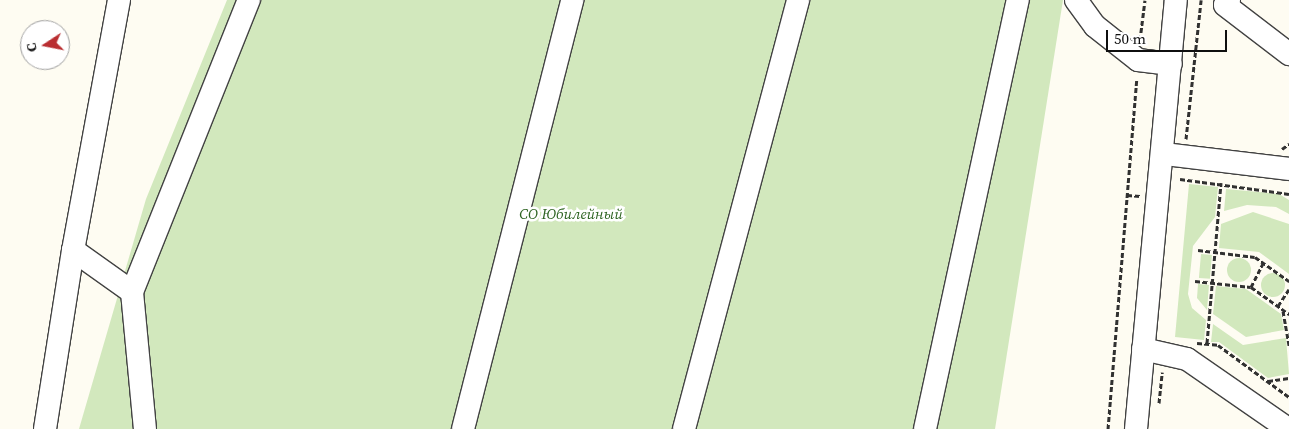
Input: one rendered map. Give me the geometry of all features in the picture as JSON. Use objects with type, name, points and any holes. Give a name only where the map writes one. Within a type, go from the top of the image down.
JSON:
[{"type":"lane","points":[[45,429],[73,250],[119,0]]},
{"type":"lane","points":[[145,429],[132,292],[249,0]]},
{"type":"lane","points":[[463,429],[572,0]]},
{"type":"lane","points":[[684,429],[798,0]]},
{"type":"lane","points":[[925,429],[1018,0]]},
{"type":"lane","points":[[1076,0],[1095,26],[1138,60],[1171,64]]},
{"type":"lane","points":[[1136,429],[1143,349],[1173,155],[1171,64],[1176,0]]},
{"type":"lane","points":[[1229,0],[1225,5],[1289,54]]},
{"type":"lane","points":[[1173,155],[1289,169]]},
{"type":"lane","points":[[73,250],[132,292]]},
{"type":"lane","points":[[1143,349],[1187,359],[1288,429]]},
{"type":"path","points":[[1108,429],[1138,60],[1145,0]]},
{"type":"path","points":[[1179,189],[1180,179],[1173,155],[1201,0]]},
{"type":"path","points":[[1180,179],[1221,183],[1289,194]]},
{"type":"path","points":[[1207,343],[1221,183]]},
{"type":"path","points":[[1198,250],[1255,257],[1289,281]]},
{"type":"path","points":[[1251,287],[1263,262]]},
{"type":"path","points":[[1195,281],[1251,287],[1289,314]]},
{"type":"path","points":[[1278,306],[1289,289]]},
{"type":"path","points":[[1283,310],[1289,345]]},
{"type":"path","points":[[1194,342],[1218,345],[1289,396]]},
{"type":"path","points":[[1268,381],[1289,378]]},
{"type":"green space","name":"СО Юбилейный","points":[[227,0],[1063,0],[995,429],[79,429],[146,199]]},
{"type":"green space","points":[[1189,184],[1218,187],[1215,217],[1193,246],[1188,294],[1192,308],[1206,320],[1204,340],[1175,337]]},
{"type":"green space","points":[[1226,189],[1279,194],[1289,200],[1289,214],[1276,207],[1247,205],[1224,211]]},
{"type":"green space","points":[[1253,212],[1289,224],[1289,274],[1259,252],[1219,248],[1221,224]]},
{"type":"green space","points":[[1201,254],[1212,255],[1210,279],[1199,278]]},
{"type":"green space","points":[[1239,258],[1247,262],[1251,270],[1247,278],[1239,282],[1231,278],[1227,270],[1231,262]]},
{"type":"green space","points":[[1273,273],[1282,276],[1285,285],[1282,294],[1273,297],[1264,294],[1261,285],[1264,276]]},
{"type":"green space","points":[[1198,284],[1209,285],[1207,310],[1197,298]]},
{"type":"green space","points":[[1216,286],[1246,289],[1281,314],[1284,330],[1246,337],[1213,314]]},
{"type":"green space","points":[[1213,324],[1243,345],[1286,338],[1289,374],[1268,378],[1219,342],[1211,342]]}]
